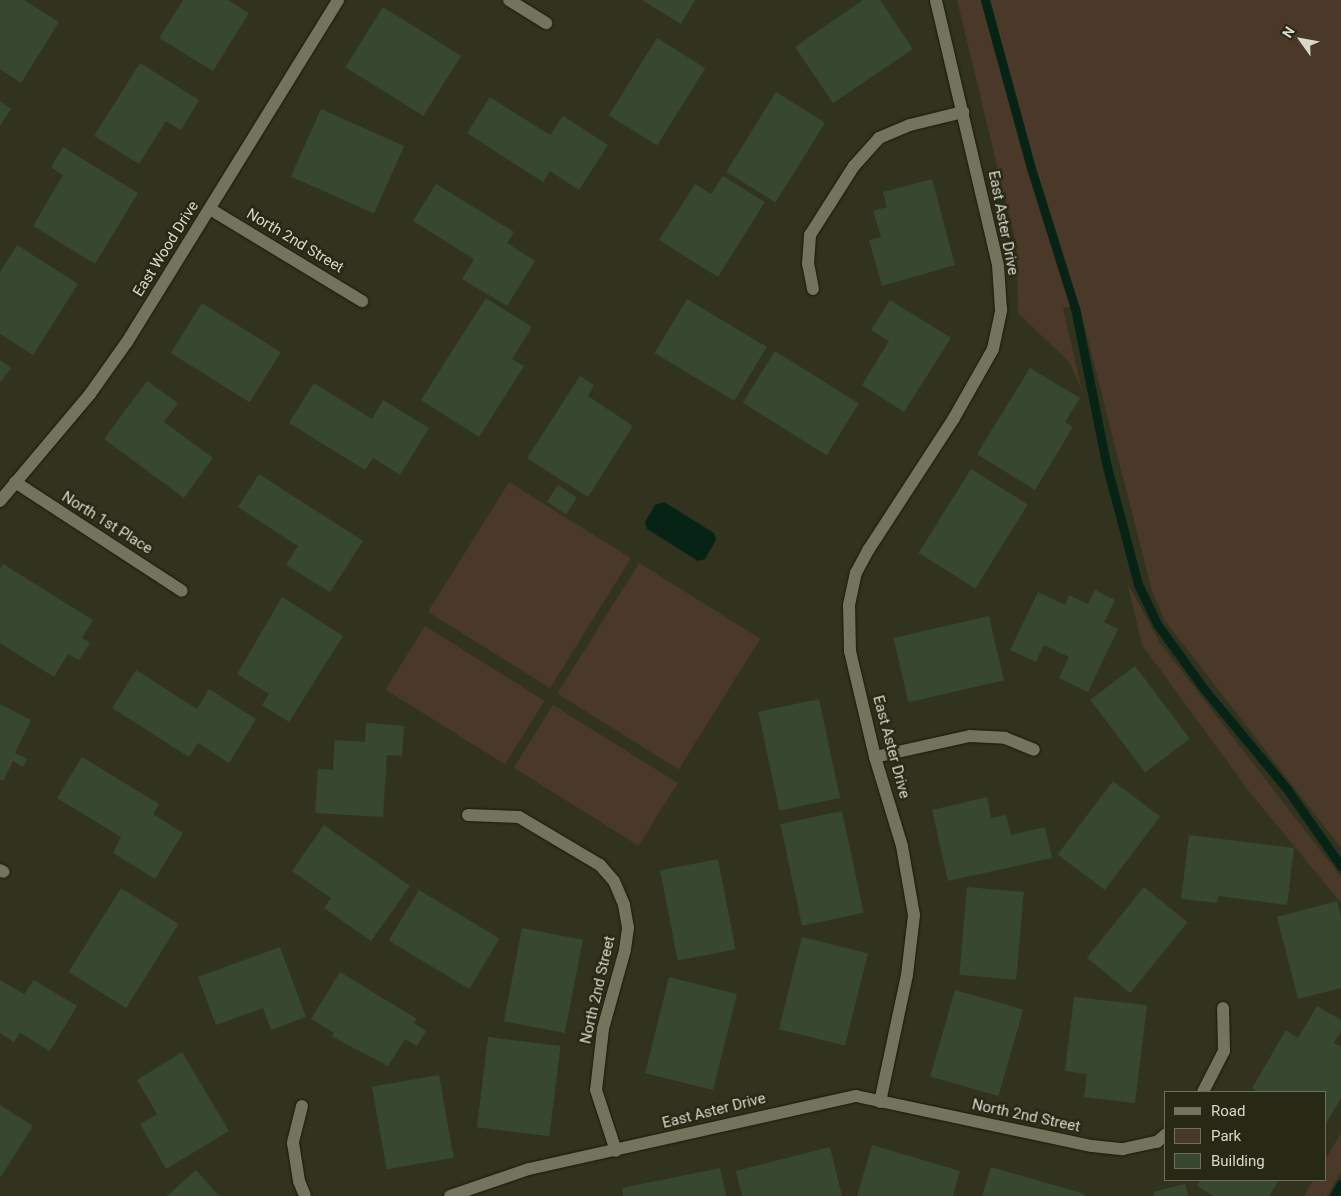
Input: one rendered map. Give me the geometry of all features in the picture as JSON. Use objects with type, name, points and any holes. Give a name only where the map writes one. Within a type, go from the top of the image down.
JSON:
[{"type":"street","name":"East Wood Drive","points":[[0,501],[14,482],[90,394],[127,342],[338,0]]},
{"type":"street","points":[[509,0],[546,23]]},
{"type":"street","name":"East Aster Drive","points":[[450,1196],[529,1169],[616,1151],[831,1099],[856,1096],[880,1102],[907,975],[914,915],[902,846],[875,757],[850,651],[848,605],[856,573],[954,418],[993,349],[1001,310],[998,265],[936,0]]},
{"type":"street","points":[[813,290],[808,264],[810,235],[854,166],[879,138],[910,125],[963,112]]},
{"type":"street","name":"North 2nd Street","points":[[210,209],[362,301]]},
{"type":"street","name":"North 1st Place","points":[[14,482],[182,591]]},
{"type":"street","points":[[875,757],[970,736],[1005,738],[1034,750]]},
{"type":"street","name":"North 2nd Street","points":[[468,815],[519,818],[600,864],[614,882],[624,905],[628,928],[625,950],[603,1029],[596,1090],[616,1151]]},
{"type":"street","points":[[1204,1091],[1224,1051],[1222,1008]]},
{"type":"street","name":"North 2nd Street","points":[[880,1102],[1092,1146],[1123,1149],[1157,1142],[1164,1136]]},
{"type":"street","points":[[302,1106],[293,1143],[299,1181],[305,1196]]},
{"type":"green space","points":[[957,0],[1341,0],[1341,848],[1165,621],[1152,591],[1079,305],[1063,308],[1082,391],[1070,363],[1018,313],[1017,248]]},
{"type":"green space","points":[[509,482],[631,558],[550,688],[428,612]]},
{"type":"green space","points":[[639,563],[760,639],[679,769],[557,694]]},
{"type":"green space","points":[[1127,582],[1160,643],[1341,877],[1341,903],[1248,790],[1142,645]]},
{"type":"green space","points":[[425,626],[545,701],[505,764],[385,690]]},
{"type":"green space","points":[[553,705],[678,783],[638,846],[514,768]]},
{"type":"green space","points":[[1341,1133],[1341,1172],[1327,1196],[1304,1196],[1312,1181],[1326,1181],[1326,1158]]},
{"type":"shaded area","points":[[664,502],[714,533],[716,540],[705,559],[698,561],[647,529],[645,522],[655,505]]},
{"type":"building","points":[[0,0],[24,0],[59,22],[21,83],[0,69]]},
{"type":"building","points":[[183,0],[228,0],[249,13],[213,71],[159,38]]},
{"type":"building","points":[[642,0],[695,0],[681,24]]},
{"type":"building","points":[[863,0],[880,0],[913,49],[833,103],[795,47]]},
{"type":"building","points":[[383,7],[461,56],[423,116],[345,67]]},
{"type":"building","points":[[657,38],[705,68],[657,145],[609,115]]},
{"type":"building","points":[[140,63],[199,100],[181,130],[166,121],[139,164],[94,136]]},
{"type":"building","points":[[776,92],[825,123],[775,202],[726,172]]},
{"type":"building","points":[[490,97],[550,135],[563,116],[608,145],[579,190],[550,171],[543,182],[467,133]]},
{"type":"building","points":[[0,101],[11,109],[0,126]]},
{"type":"building","points":[[321,109],[404,146],[374,214],[291,177]]},
{"type":"building","points":[[63,147],[138,193],[95,264],[33,226],[63,175],[51,167]]},
{"type":"building","points":[[723,176],[765,202],[718,277],[659,240],[695,184],[711,194]]},
{"type":"building","points":[[932,179],[955,265],[882,286],[869,240],[881,237],[873,211],[887,207],[883,192]]},
{"type":"building","points":[[436,184],[514,232],[507,243],[535,261],[507,306],[462,279],[474,259],[413,221]]},
{"type":"building","points":[[17,245],[78,284],[33,355],[0,334],[0,272]]},
{"type":"building","points":[[486,298],[532,327],[512,359],[524,366],[479,437],[421,400]]},
{"type":"building","points":[[687,299],[767,347],[734,401],[655,353]]},
{"type":"building","points":[[890,300],[951,338],[904,412],[862,385],[889,341],[871,330]]},
{"type":"building","points":[[202,303],[281,352],[250,402],[171,353]]},
{"type":"building","points":[[775,351],[859,403],[827,455],[743,403]]},
{"type":"building","points":[[0,360],[11,368],[0,383]]},
{"type":"building","points":[[1030,368],[1080,398],[1065,422],[1073,427],[1035,490],[977,454]]},
{"type":"building","points":[[580,376],[594,385],[588,396],[633,426],[588,497],[527,458]]},
{"type":"building","points":[[147,381],[178,403],[164,422],[213,458],[184,498],[104,439]]},
{"type":"building","points":[[314,383],[372,419],[383,400],[429,428],[400,475],[373,458],[365,470],[289,423]]},
{"type":"building","points":[[971,469],[1028,505],[975,588],[919,553]]},
{"type":"building","points":[[259,474],[363,541],[330,592],[286,565],[298,546],[238,507]]},
{"type":"building","points":[[558,485],[577,498],[566,514],[547,502]]},
{"type":"building","points":[[3,564],[93,620],[82,638],[90,643],[79,660],[68,654],[54,677],[0,643],[0,569]]},
{"type":"building","points":[[1095,590],[1115,600],[1104,622],[1118,629],[1088,692],[1059,678],[1069,657],[1044,645],[1036,662],[1010,650],[1038,592],[1065,605],[1069,595],[1088,604]]},
{"type":"building","points":[[282,597],[343,636],[289,722],[262,705],[269,694],[237,674]]},
{"type":"building","points":[[989,616],[1004,680],[908,702],[894,638]]},
{"type":"building","points":[[1135,666],[1190,739],[1145,772],[1090,700]]},
{"type":"building","points":[[136,670],[197,709],[209,689],[256,719],[229,763],[198,743],[189,757],[112,708]]},
{"type":"building","points":[[819,699],[840,798],[779,811],[758,712]]},
{"type":"building","points":[[0,704],[31,720],[15,753],[27,759],[23,767],[13,761],[3,781],[0,779]]},
{"type":"building","points":[[366,723],[404,726],[402,756],[387,755],[383,817],[315,813],[318,769],[333,770],[335,740],[365,742]]},
{"type":"building","points":[[82,757],[159,804],[153,814],[183,833],[155,879],[113,853],[121,837],[57,798]]},
{"type":"building","points":[[1113,781],[1160,817],[1105,890],[1058,854]]},
{"type":"building","points":[[987,797],[991,818],[1006,815],[1011,835],[1045,827],[1052,858],[948,881],[932,810]]},
{"type":"building","points":[[842,811],[864,913],[802,926],[780,824]]},
{"type":"building","points":[[324,825],[410,886],[371,941],[324,908],[331,898],[292,871]]},
{"type":"building","points":[[1189,835],[1294,848],[1287,905],[1218,896],[1217,903],[1181,899]]},
{"type":"building","points":[[718,859],[736,949],[678,961],[660,870]]},
{"type":"building","points":[[967,887],[1024,892],[1016,980],[959,975]]},
{"type":"building","points":[[1144,887],[1188,922],[1130,993],[1087,958]]},
{"type":"building","points":[[121,888],[179,924],[126,1008],[69,972]]},
{"type":"building","points":[[419,890],[500,938],[469,989],[389,941]]},
{"type":"building","points":[[1337,901],[1341,916],[1341,988],[1298,999],[1277,917]]},
{"type":"building","points":[[522,928],[583,940],[565,1033],[504,1021]]},
{"type":"building","points":[[802,937],[868,953],[845,1046],[779,1029]]},
{"type":"building","points":[[280,947],[306,1017],[271,1030],[263,1008],[216,1025],[198,977]]},
{"type":"building","points":[[340,972],[417,1019],[414,1023],[426,1031],[417,1046],[405,1039],[388,1066],[331,1036],[334,1033],[311,1019]]},
{"type":"building","points":[[669,977],[737,994],[713,1090],[645,1073]]},
{"type":"building","points":[[0,980],[24,994],[34,980],[77,1006],[50,1051],[20,1033],[14,1042],[0,1033]]},
{"type":"building","points":[[955,990],[1023,1010],[998,1096],[930,1077]]},
{"type":"building","points":[[1074,997],[1147,1005],[1135,1103],[1084,1097],[1087,1074],[1065,1071]]},
{"type":"building","points":[[1317,1006],[1341,1020],[1341,1031],[1334,1043],[1341,1047],[1341,1098],[1326,1123],[1326,1091],[1256,1091],[1252,1088],[1286,1030],[1298,1038]]},
{"type":"building","points":[[488,1037],[560,1046],[549,1136],[477,1127]]},
{"type":"building","points":[[182,1052],[229,1131],[166,1169],[140,1124],[157,1114],[137,1080]]},
{"type":"building","points":[[439,1075],[454,1158],[387,1170],[372,1087]]},
{"type":"building","points":[[0,1105],[33,1126],[0,1178]]},
{"type":"building","points":[[872,1145],[960,1171],[953,1196],[857,1196]]},
{"type":"building","points":[[830,1147],[842,1196],[742,1196],[736,1171]]},
{"type":"building","points":[[991,1167],[1085,1194],[1084,1196],[982,1196]]},
{"type":"building","points":[[720,1168],[726,1196],[623,1196],[622,1188]]},
{"type":"building","points":[[196,1170],[219,1196],[167,1196]]},
{"type":"building","points":[[1200,1181],[1278,1181],[1269,1196],[1214,1196],[1197,1186]]},
{"type":"building","points":[[1185,1184],[1188,1196],[1155,1196],[1153,1192]]},
{"type":"waterway","points":[[985,0],[1031,168],[1075,308],[1106,463],[1138,584],[1157,624],[1204,689],[1287,789],[1341,866]]},
{"type":"waterway","points":[[1334,1196],[1341,1184]]}]
